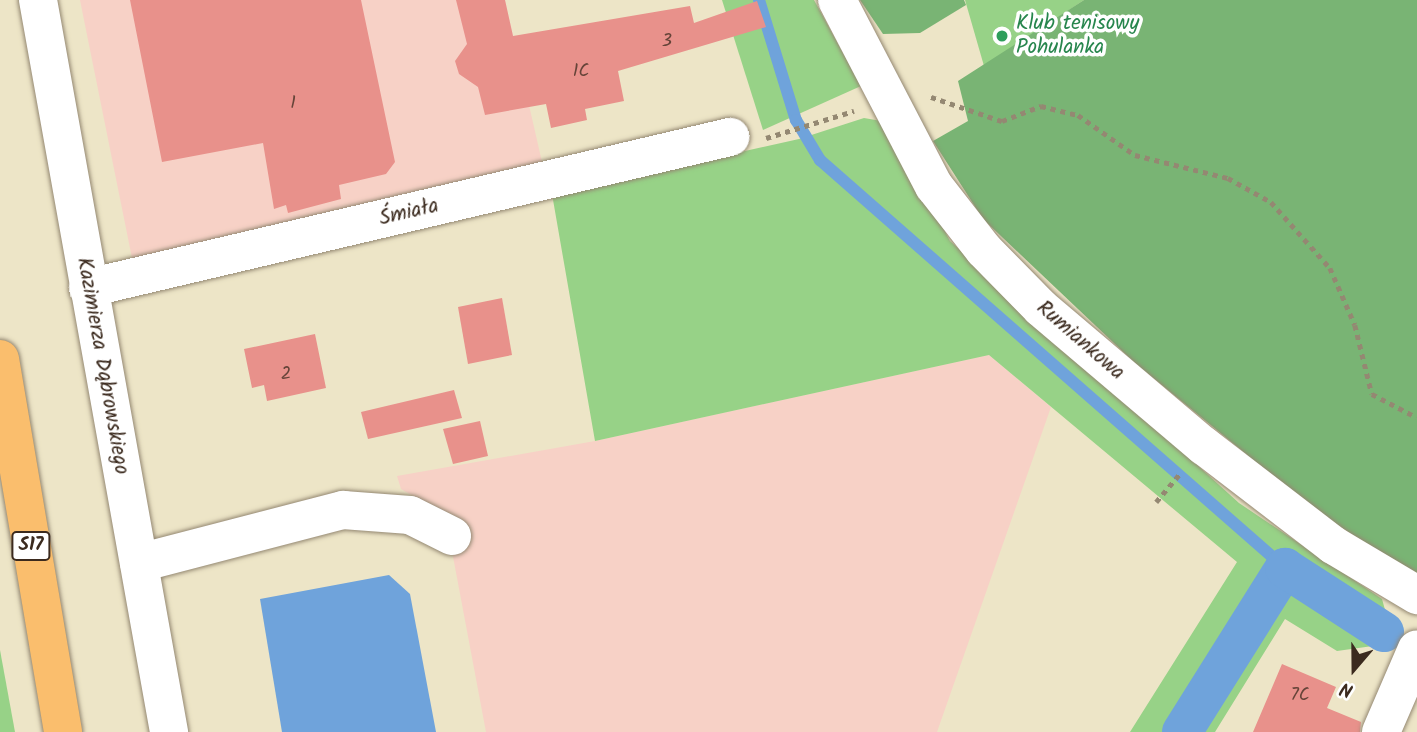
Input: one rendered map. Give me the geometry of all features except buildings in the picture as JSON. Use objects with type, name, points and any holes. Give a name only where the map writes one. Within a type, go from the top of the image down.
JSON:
[{"type":"highway","name":"S17","points":[[0,359],[62,732]]},
{"type":"street","name":"Kazimierza Dąbrowskiego","points":[[38,0],[169,732]]},
{"type":"street","name":"Rumiankowa","points":[[836,0],[934,186],[984,250],[1041,309],[1333,545],[1417,595]]},
{"type":"street","name":"Śmiała","points":[[88,288],[730,137]]},
{"type":"street","points":[[139,563],[343,510],[410,515],[452,536]]},
{"type":"street","points":[[1381,732],[1417,649]]},
{"type":"path","points":[[889,104],[932,97],[1002,121],[1041,106],[1078,115],[1135,155],[1228,178],[1271,202],[1330,268],[1355,325],[1372,394],[1416,416],[1417,424]]},
{"type":"path","points":[[773,138],[822,117]]},
{"type":"path","points":[[1156,502],[1188,465]]},
{"type":"shaded area","points":[[80,0],[505,0],[542,162],[133,263]]},
{"type":"shaded area","points":[[989,355],[1051,407],[937,732],[486,732],[445,514],[401,489],[397,476],[595,441]]},
{"type":"green space","points":[[722,0],[814,0],[861,86],[763,130]]},
{"type":"green space","points":[[860,0],[964,0],[966,5],[920,33],[883,34]]},
{"type":"green space","name":"Klub tenisowy Pohulanka","points":[[965,0],[1084,0],[984,66]]},
{"type":"green space","points":[[1084,0],[1417,0],[1417,577],[1312,508],[1135,363],[983,219],[933,141],[968,121],[958,81]]},
{"type":"green space","points":[[864,118],[887,122],[950,241],[1239,503],[1382,599],[1389,624],[1380,645],[1337,651],[1285,619],[1215,732],[1130,732],[1237,562],[989,355],[595,441],[552,194],[799,139]]},
{"type":"green space","points":[[0,650],[15,732],[0,732]]},
{"type":"water","points":[[389,575],[410,594],[436,732],[282,732],[260,599]]},
{"type":"waterway","points":[[759,0],[796,120],[820,160],[1285,568]]},
{"type":"waterway","points":[[1182,732],[1285,568],[1384,632]]},
{"type":"place","name":"Klub tenisowy Pohulanka","points":[[1002,36]]}]
